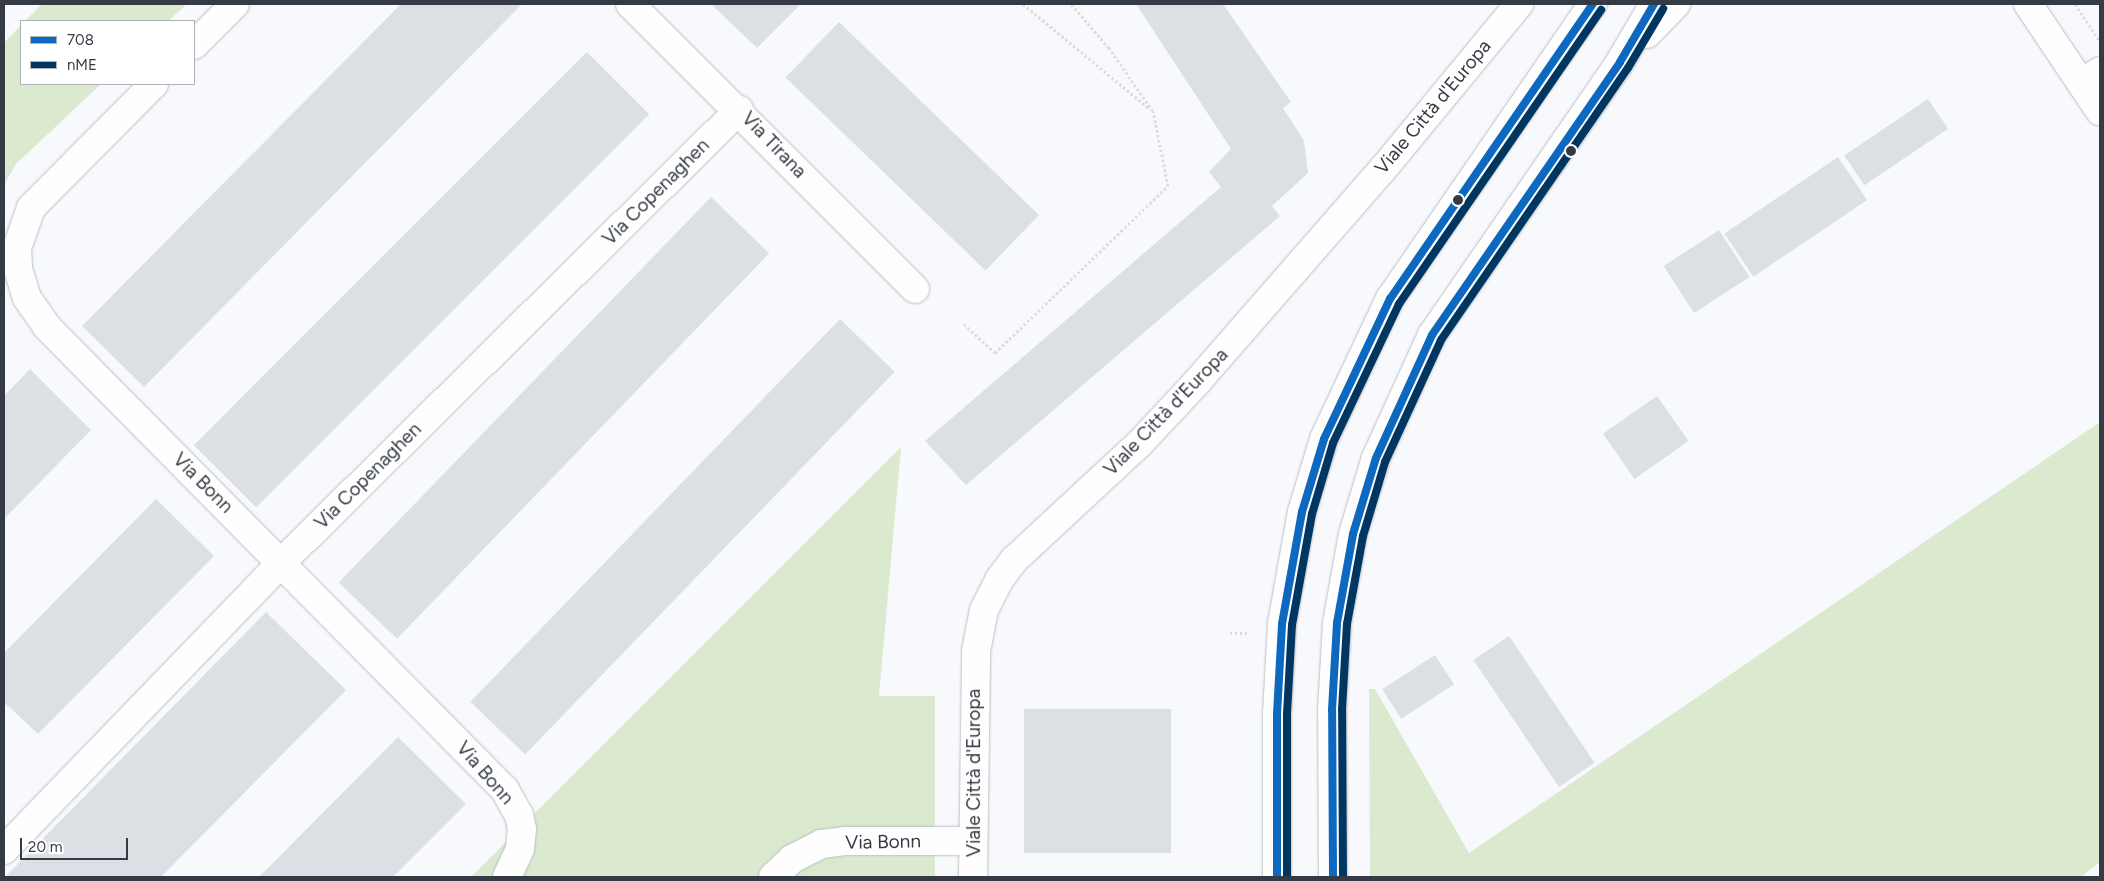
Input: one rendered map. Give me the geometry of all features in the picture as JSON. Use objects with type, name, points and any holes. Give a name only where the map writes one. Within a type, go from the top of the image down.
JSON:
[{"type":"street","points":[[195,44],[235,4]]},
{"type":"street","name":"Via Tirana","points":[[630,4],[739,110],[915,289]]},
{"type":"street","name":"Viale Città d'Europa","points":[[973,877],[976,651],[984,610],[999,580],[1014,560],[1140,443],[1197,382],[1383,168],[1519,4]]},
{"type":"street","points":[[1277,877],[1277,705],[1282,624],[1302,512],[1324,439],[1351,375],[1390,299],[1593,4]]},
{"type":"street","points":[[1333,877],[1332,710],[1337,623],[1348,553],[1376,458],[1411,375],[1456,298],[1620,62],[1654,4]]},
{"type":"street","points":[[1620,62],[1676,4]]},
{"type":"street","points":[[2028,4],[2091,77],[2100,111]]},
{"type":"street","name":"Via Bonn","points":[[153,85],[31,208],[17,248],[21,282],[31,306],[47,327],[282,562],[510,796],[522,830],[520,848],[507,877]]},
{"type":"street","name":"Via Copenaghen","points":[[4,850],[282,562],[739,110]]},
{"type":"street","name":"Via Bonn","points":[[773,877],[792,859],[821,844],[845,841],[973,841]]},
{"type":"path","points":[[1023,4],[1153,111]]},
{"type":"path","points":[[964,324],[995,353],[1168,186],[1153,111],[1109,48],[1071,4]]},
{"type":"path","points":[[2075,4],[2100,43]]},
{"type":"path","points":[[1230,633],[1249,633]]},
{"type":"green space","points":[[42,4],[187,4],[169,20],[26,20]]},
{"type":"green space","points":[[20,26],[20,85],[100,85],[16,164],[4,185],[4,43]]},
{"type":"green space","points":[[2100,422],[2100,862],[2081,877],[1370,877],[1369,689],[1375,689],[1469,853]]},
{"type":"green space","points":[[901,447],[879,696],[935,696],[935,877],[471,877]]},
{"type":"building","points":[[401,4],[522,4],[144,387],[82,326]]},
{"type":"building","points":[[711,4],[801,4],[757,48]]},
{"type":"building","points":[[1136,4],[1223,4],[1291,102],[1283,108],[1304,141],[1308,173],[1272,206],[1280,216],[966,485],[925,441],[1221,187],[1209,172],[1231,149]]},
{"type":"building","points":[[839,22],[1039,215],[985,271],[786,77]]},
{"type":"building","points":[[587,52],[649,114],[256,507],[194,445]]},
{"type":"building","points":[[1928,99],[1948,129],[1864,185],[1844,155]]},
{"type":"building","points":[[1838,157],[1867,200],[1753,277],[1724,234]]},
{"type":"building","points":[[711,197],[769,253],[397,639],[339,583]]},
{"type":"building","points":[[1719,230],[1749,277],[1694,313],[1664,266]]},
{"type":"building","points":[[840,319],[895,372],[525,754],[470,702]]},
{"type":"building","points":[[30,369],[91,430],[4,519],[4,396]]},
{"type":"building","points":[[1657,396],[1689,441],[1634,479],[1603,434]]},
{"type":"building","points":[[156,499],[214,556],[38,734],[6,704],[4,706],[4,653]]},
{"type":"building","points":[[266,612],[346,690],[161,877],[5,877]]},
{"type":"building","points":[[1509,636],[1595,763],[1559,787],[1473,660]]},
{"type":"building","points":[[1435,655],[1454,684],[1401,719],[1382,689]]},
{"type":"building","points":[[1024,709],[1171,709],[1171,853],[1024,853]]},
{"type":"building","points":[[398,737],[466,804],[393,877],[259,877]]},
{"type":"transit line","name":"708","points":[[1277,877],[1277,714],[1282,624],[1302,512],[1324,439],[1390,299],[1593,4]]},
{"type":"transit line","name":"708","points":[[1333,877],[1332,710],[1337,623],[1353,534],[1376,458],[1432,335],[1620,62],[1654,4]]},
{"type":"transit line","name":"nME","points":[[1343,877],[1342,710],[1347,624],[1363,536],[1385,462],[1441,340],[1628,68],[1663,9]]},
{"type":"transit line","name":"nME","points":[[1287,877],[1287,714],[1292,625],[1312,514],[1333,443],[1399,304],[1601,10]]}]
